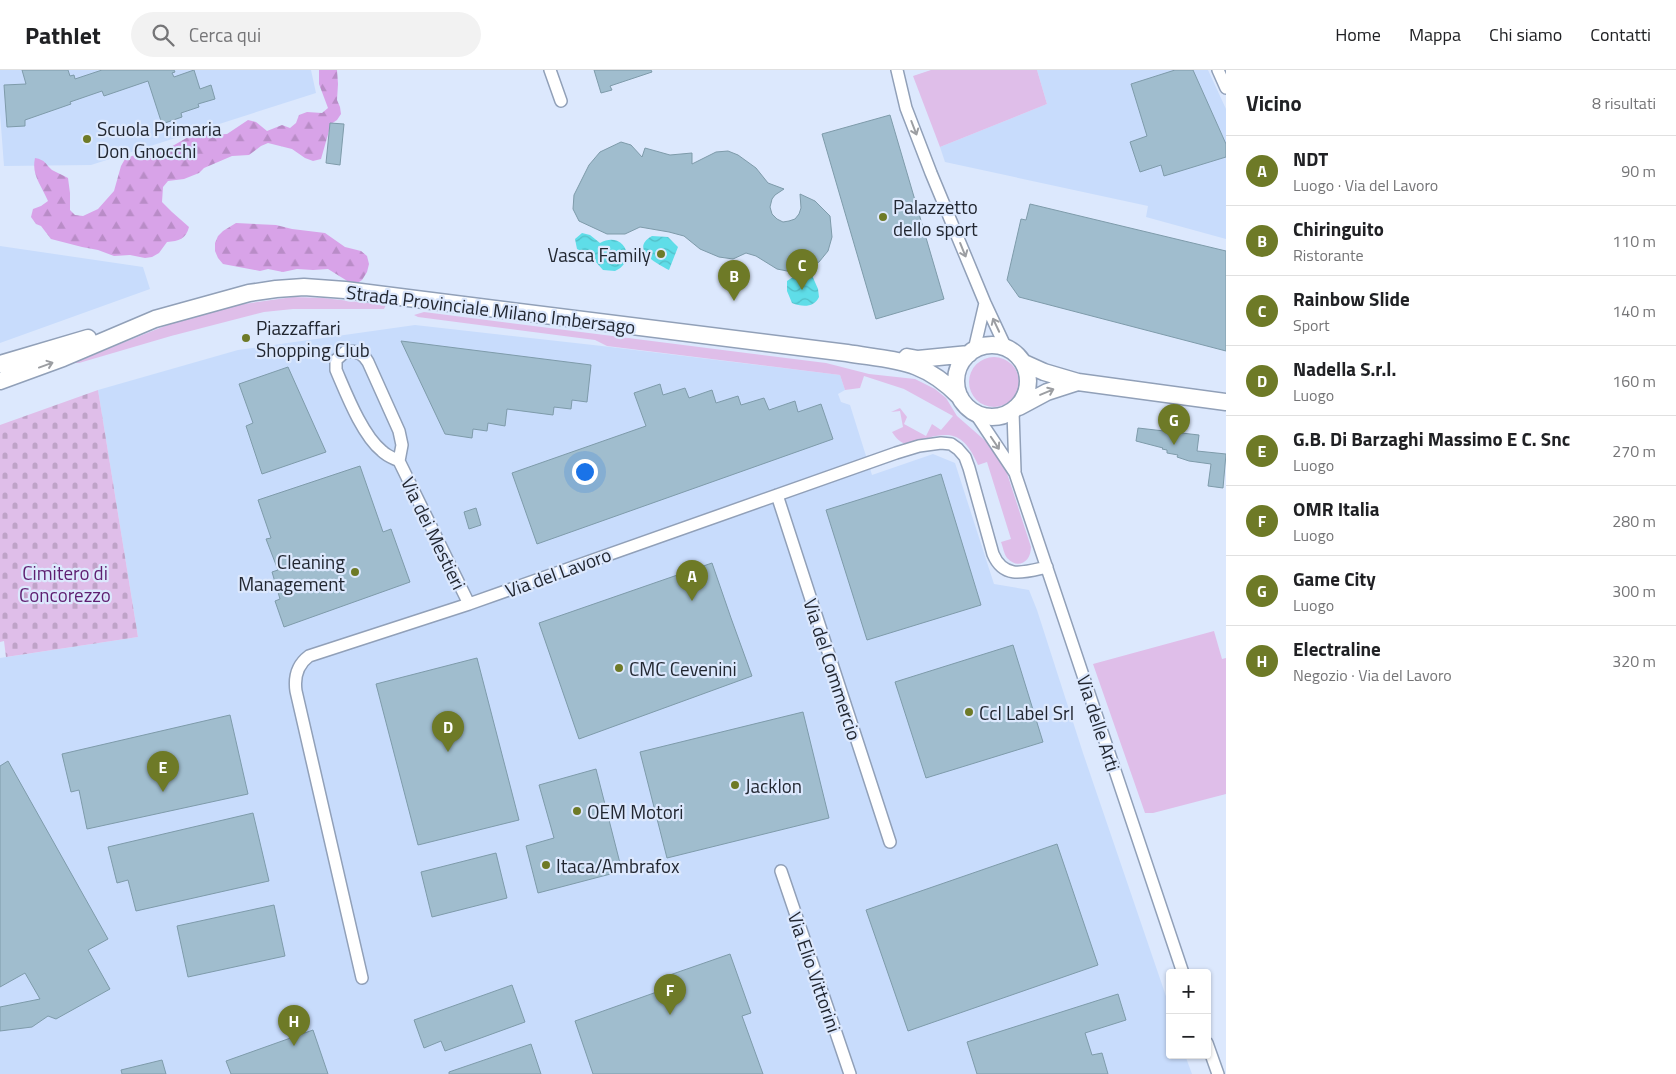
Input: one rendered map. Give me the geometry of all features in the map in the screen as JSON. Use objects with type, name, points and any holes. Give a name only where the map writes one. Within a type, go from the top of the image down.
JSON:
[{"type":"main road","name":"Strada Provinciale Milano Imbersago","points":[[0,364],[249,293],[276,288],[304,287],[381,294],[847,353],[918,359],[972,352]]},
{"type":"main road","name":"Strada Provinciale Milano Imbersago","points":[[0,381],[63,358],[138,325]]},
{"type":"main road","points":[[1016,409],[1025,397],[1028,386],[1028,374],[1024,363],[1017,354],[996,345],[985,346],[972,352],[961,363],[957,374],[956,386],[966,406],[974,413],[985,417],[999,417],[1016,409],[1047,392],[1078,382]]},
{"type":"main road","name":"Strada Provinciale Milano Imbersago","points":[[847,353],[921,367],[942,380],[960,397]]},
{"type":"main road","points":[[1024,363],[1044,372],[1078,382],[1226,402]]},
{"type":"street","points":[[550,70],[561,101]]},
{"type":"street","points":[[897,70],[906,108],[919,142],[985,303],[1006,348]]},
{"type":"street","points":[[1218,70],[1226,88]]},
{"type":"street","points":[[972,352],[985,303]]},
{"type":"street","name":"Via dei Mestieri","points":[[399,461],[402,445],[400,432],[368,362],[358,352],[345,352],[336,360],[336,370],[365,431],[374,444],[383,452],[399,461],[469,604]]},
{"type":"street","name":"Via delle Arti","points":[[1016,409],[1016,473]]},
{"type":"street","name":"Via delle Arti","points":[[974,413],[1016,473],[1183,969]]},
{"type":"street","name":"Via del Lavoro","points":[[362,978],[296,691],[296,674],[303,661],[316,652],[469,604],[911,448],[941,443],[951,444],[965,457],[993,554],[1000,565],[1010,572],[1019,573],[1047,567]]},
{"type":"street","name":"Via del Commercio","points":[[777,495],[890,842]]},
{"type":"street","name":"Via Elio Vittorini","points":[[780,871],[850,1074]]},
{"type":"street","points":[[1211,1054],[1218,1074]]},
{"type":"shaded area","name":"Scuola Primaria Don Gnocchi","points":[[0,70],[311,70],[316,93],[91,165],[4,166],[0,113]]},
{"type":"shaded area","points":[[1037,70],[1208,70],[1226,109],[1226,239],[1146,217],[1148,206],[945,162],[940,147],[1047,104]]},
{"type":"shaded area","points":[[0,246],[143,267],[150,289],[0,343]]},
{"type":"shaded area","points":[[415,325],[840,375],[845,390],[838,394],[841,402],[850,405],[872,475],[933,454],[955,463],[994,584],[1029,590],[1166,996],[1166,1059],[1186,1059],[1192,1074],[0,1074],[0,658],[138,637],[98,390],[238,350]]},
{"type":"green space","points":[[319,70],[337,70],[337,100],[341,114],[331,124],[321,159],[313,161],[292,149],[268,143],[249,155],[232,156],[184,179],[168,181],[163,187],[162,202],[189,227],[184,237],[167,242],[159,253],[152,257],[114,256],[98,250],[51,239],[31,217],[33,209],[48,201],[34,170],[35,158],[43,161],[52,170],[68,178],[70,210],[75,215],[83,216],[98,209],[114,191],[121,166],[125,159],[139,153],[162,152],[190,136],[227,134],[248,120],[256,122],[267,131],[282,125],[290,128],[296,123],[299,115],[307,112],[322,113],[328,108],[319,84]]},
{"type":"green space","points":[[931,70],[1037,70],[1047,104],[940,147],[913,76]]},
{"type":"green space","points":[[236,223],[276,225],[325,233],[345,247],[361,251],[367,256],[369,264],[367,272],[362,280],[356,284],[349,282],[328,269],[297,269],[283,272],[268,269],[260,271],[223,264],[215,251],[215,243],[223,231]]},
{"type":"green space","points":[[293,297],[323,298],[386,305],[384,309],[293,309],[264,312],[74,363],[193,316],[241,305]]},
{"type":"green space","points":[[424,312],[826,363],[869,374],[915,379],[935,389],[946,398],[957,416],[989,444],[1006,470],[1031,547],[1029,557],[1019,564],[1011,562],[1005,555],[1001,542],[1011,539],[987,462],[978,465],[965,443],[950,435],[931,437],[905,444],[892,432],[903,427],[900,411],[891,412],[900,408],[907,417],[904,424],[926,436],[932,424],[941,430],[953,416],[904,389],[864,376],[860,388],[845,390],[840,375],[607,346],[595,340],[414,315]]},
{"type":"green space","points":[[989,357],[999,357],[1012,364],[1019,377],[1019,387],[1012,400],[999,407],[989,407],[980,403],[973,396],[969,387],[969,377],[973,368],[980,361]]},
{"type":"green space","name":"Cimitero di Concorezzo","points":[[98,390],[138,637],[6,657],[4,641],[0,642],[0,425]]},
{"type":"green space","points":[[1214,631],[1222,659],[1226,658],[1226,794],[1153,813],[1145,813],[1093,664]]},
{"type":"water","points":[[582,233],[590,235],[600,243],[616,240],[625,248],[627,254],[626,261],[615,271],[603,270],[595,261],[594,253],[591,250],[585,253],[577,249],[575,239]]},
{"type":"water","name":"Vasca Family","points":[[652,236],[668,237],[678,247],[669,270],[652,260],[644,251],[643,246]]},
{"type":"water","points":[[802,271],[811,273],[818,289],[819,297],[817,301],[807,306],[792,303],[787,291],[787,281]]},
{"type":"building","points":[[22,70],[68,70],[70,76],[74,75],[75,79],[102,70],[174,70],[175,72],[172,73],[174,77],[194,70],[200,89],[211,85],[215,99],[198,104],[199,107],[181,113],[182,117],[162,124],[148,81],[104,96],[102,91],[25,120],[25,126],[7,127],[4,85],[26,84]]},
{"type":"building","points":[[594,70],[651,70],[652,72],[610,86],[612,90],[601,93]]},
{"type":"building","points":[[1175,70],[1193,70],[1226,144],[1226,157],[1164,176],[1161,165],[1140,172],[1130,142],[1147,136],[1131,84]]},
{"type":"building","name":"Palazzetto dello sport","points":[[890,115],[944,299],[876,319],[822,134]]},
{"type":"building","points":[[330,123],[344,124],[340,165],[326,163]]},
{"type":"building","points":[[621,142],[631,145],[642,157],[645,148],[670,155],[692,153],[692,164],[716,152],[728,151],[738,155],[756,168],[768,183],[784,189],[775,195],[770,207],[772,214],[777,219],[783,222],[795,219],[801,208],[800,194],[815,201],[830,216],[832,237],[828,251],[819,262],[806,270],[792,272],[777,269],[756,256],[746,253],[733,259],[719,257],[700,249],[684,236],[669,232],[640,227],[625,234],[607,234],[579,221],[573,209],[574,195],[589,165],[600,152]]},
{"type":"building","points":[[1030,204],[1226,251],[1226,351],[1019,297],[1007,280],[1021,219],[1026,220]]},
{"type":"building","points":[[401,341],[591,365],[587,402],[572,400],[571,409],[554,407],[553,415],[507,409],[505,426],[488,423],[487,431],[473,429],[472,438],[445,434]]},
{"type":"building","points":[[288,367],[326,452],[262,474],[246,426],[253,423],[239,384]]},
{"type":"building","points":[[660,384],[663,395],[685,388],[689,398],[712,390],[716,403],[738,396],[741,405],[764,398],[769,410],[795,401],[798,412],[821,404],[833,439],[537,544],[512,473],[646,426],[634,393]]},
{"type":"building","points":[[1138,428],[1199,435],[1197,451],[1226,454],[1223,488],[1208,486],[1211,464],[1189,461],[1177,457],[1178,455],[1167,453],[1167,450],[1163,448],[1136,441]]},
{"type":"building","points":[[360,466],[383,532],[391,529],[410,582],[284,627],[275,601],[280,599],[272,572],[278,570],[266,539],[271,538],[258,500]]},
{"type":"building","points":[[941,474],[981,605],[867,640],[826,510]]},
{"type":"building","points":[[476,508],[481,525],[469,529],[464,512]]},
{"type":"building","name":"CMC Cevenini","points":[[712,563],[752,676],[579,739],[539,623]]},
{"type":"building","name":"Ccl Label Srl","points":[[1013,645],[1043,742],[926,778],[895,682]]},
{"type":"building","points":[[477,658],[519,820],[418,845],[376,684]]},
{"type":"building","name":"Jacklon","points":[[803,712],[829,818],[667,858],[640,752]]},
{"type":"building","points":[[230,715],[248,794],[87,829],[79,790],[71,792],[62,754]]},
{"type":"building","points":[[8,761],[108,939],[88,950],[110,989],[56,1019],[48,1016],[32,1027],[0,1031],[0,1007],[40,999],[25,973],[0,987],[0,766]]},
{"type":"building","name":"OEM Motori","points":[[596,769],[622,871],[538,893],[526,846],[554,838],[539,785]]},
{"type":"building","points":[[253,813],[269,881],[136,911],[128,880],[117,883],[108,847]]},
{"type":"building","points":[[1057,844],[1098,965],[908,1031],[866,910]]},
{"type":"building","points":[[496,853],[507,898],[432,917],[421,872]]},
{"type":"building","points":[[274,905],[285,956],[188,977],[177,926]]},
{"type":"building","points":[[730,954],[751,1013],[742,1016],[763,1074],[593,1074],[575,1021],[668,988],[664,977]]},
{"type":"building","points":[[512,985],[525,1022],[445,1051],[441,1041],[424,1048],[414,1020]]},
{"type":"building","points":[[1118,994],[1126,1020],[1085,1033],[1092,1055],[1102,1053],[1108,1074],[977,1074],[967,1042]]},
{"type":"building","points":[[313,1030],[328,1074],[231,1074],[226,1061]]},
{"type":"building","points":[[531,1044],[541,1074],[449,1074],[449,1072]]},
{"type":"building","points":[[162,1060],[166,1074],[122,1074],[121,1070]]},
{"type":"place","name":"Scuola Primaria Don Gnocchi","points":[[87,139]]},
{"type":"place","name":"Palazzetto dello sport","points":[[883,217]]},
{"type":"place","name":"Vasca Family","points":[[661,254]]},
{"type":"place","name":"Rainbow Slide","points":[[802,290]]},
{"type":"place","name":"Chiringuito","points":[[734,301]]},
{"type":"place","name":"Piazzaffari Shopping Club","points":[[246,338]]},
{"type":"place","name":"Game City","points":[[1174,445]]},
{"type":"place","name":"Cleaning Management","points":[[355,572]]},
{"type":"place","name":"NDT","points":[[692,601]]},
{"type":"place","name":"CMC Cevenini","points":[[619,668]]},
{"type":"place","name":"Ccl Label Srl","points":[[969,712]]},
{"type":"place","name":"Nadella S.r.l.","points":[[448,752]]},
{"type":"place","name":"Jacklon","points":[[735,785]]},
{"type":"place","name":"G.B. Di Barzaghi Massimo E C. Snc","points":[[163,792]]},
{"type":"place","name":"OEM Motori","points":[[577,811]]},
{"type":"place","name":"Itaca/Ambrafox","points":[[546,865]]},
{"type":"place","name":"OMR Italia","points":[[670,1015]]},
{"type":"place","name":"Electraline","points":[[294,1046]]}]
